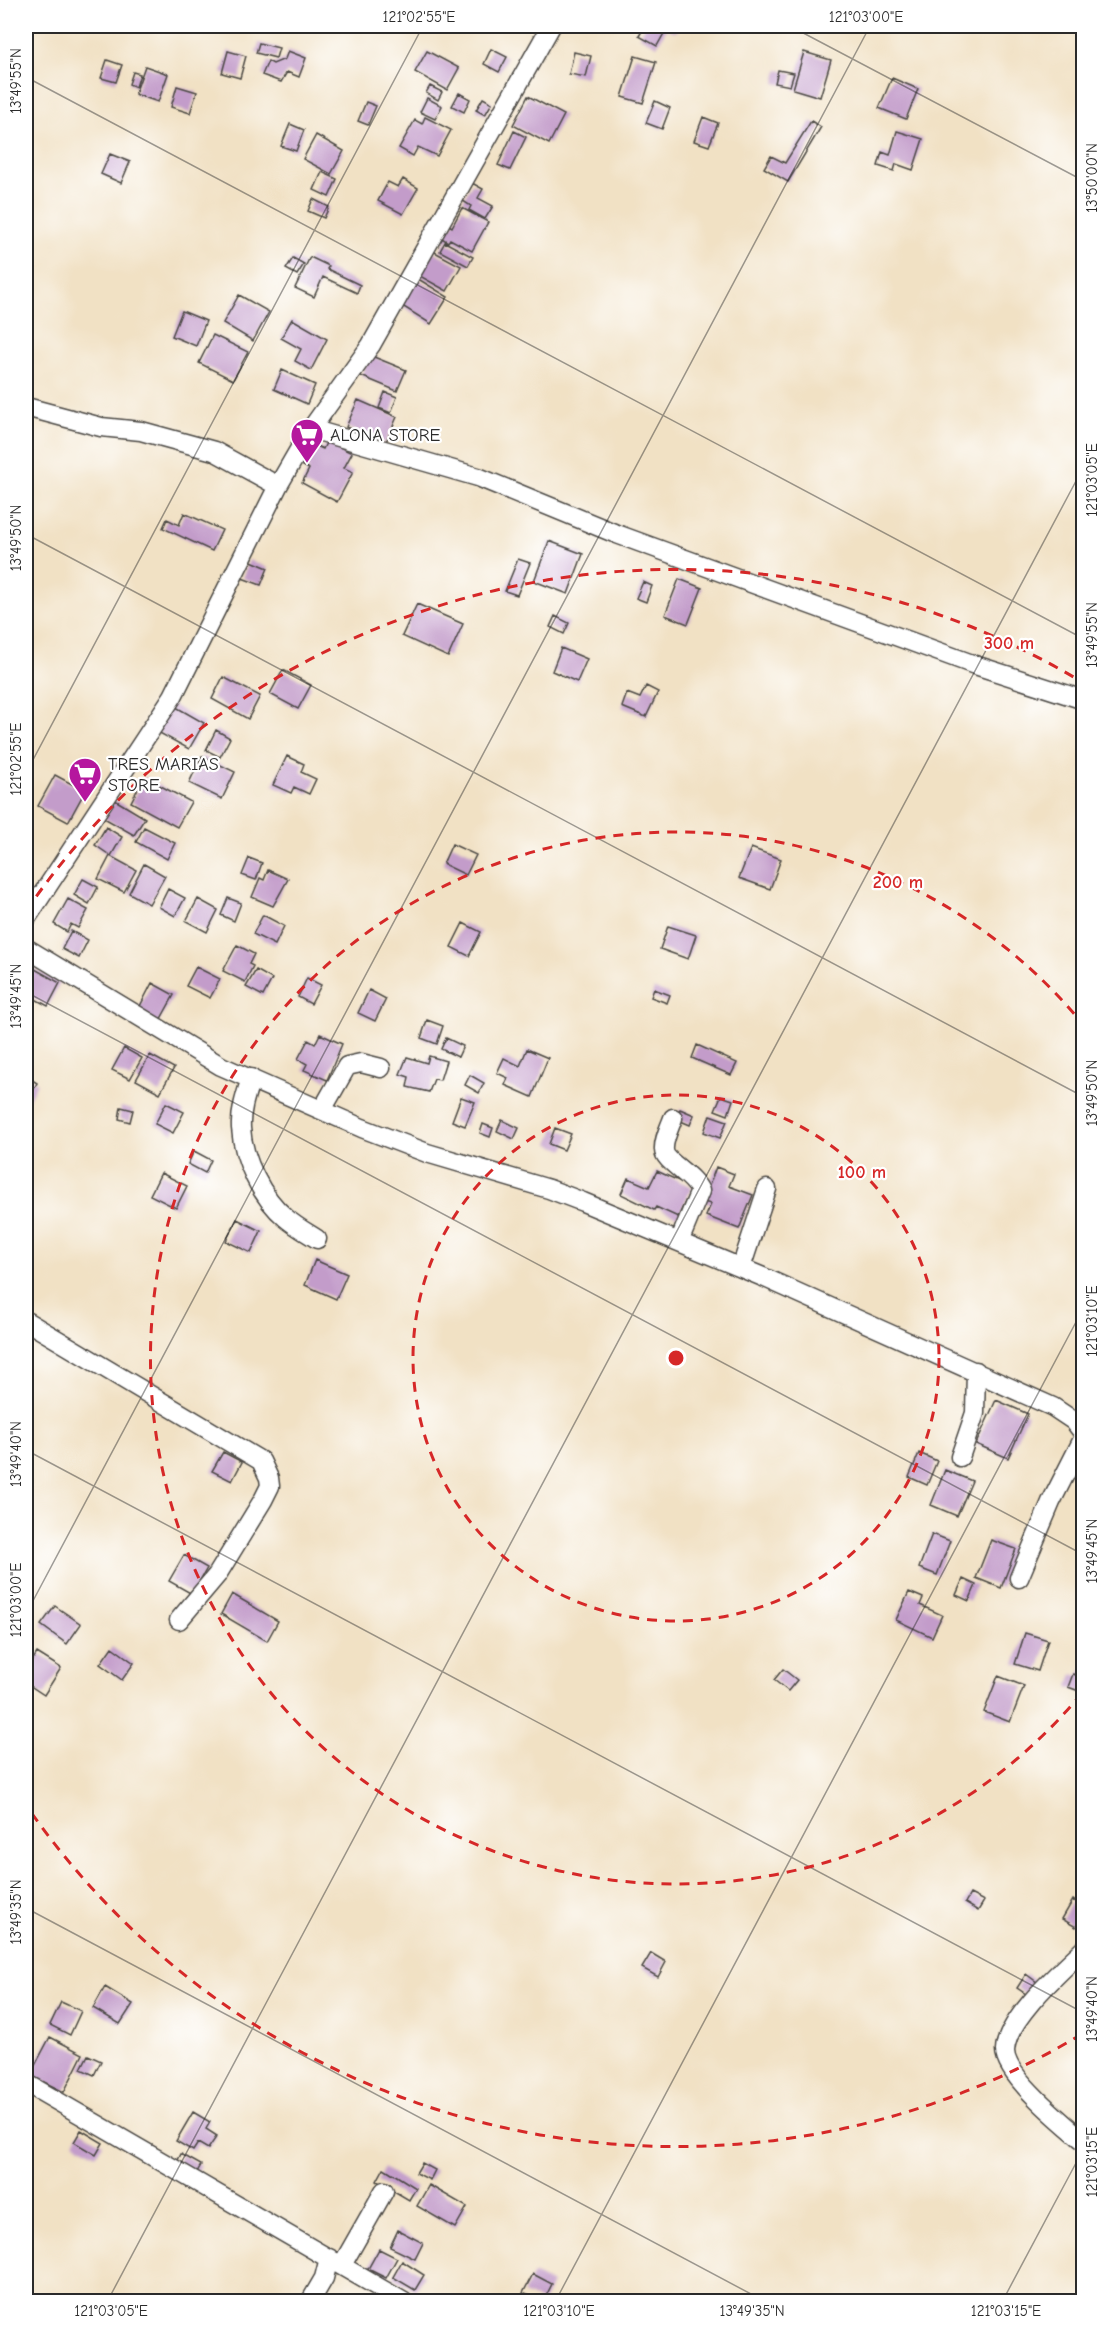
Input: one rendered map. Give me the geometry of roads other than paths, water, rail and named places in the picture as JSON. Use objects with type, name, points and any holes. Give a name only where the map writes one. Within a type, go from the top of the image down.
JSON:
[{"type":"street","points":[[26,919],[172,696],[278,486],[311,429],[371,345],[551,26]]},
{"type":"street","points":[[26,407],[101,427],[141,431],[213,451],[278,486]]},
{"type":"street","points":[[311,429],[478,477],[636,541],[975,666],[1083,700]]},
{"type":"street","points":[[26,948],[183,1045],[322,1110],[426,1153],[549,1188],[741,1268],[1053,1407],[1074,1421],[1083,1436],[1051,1502],[1019,1578]]},
{"type":"street","points":[[322,1110],[347,1066],[362,1063],[381,1068]]},
{"type":"street","points":[[251,1078],[243,1108],[241,1129],[251,1167],[272,1204],[286,1219],[316,1239]]},
{"type":"street","points":[[673,1118],[664,1150],[667,1159],[695,1180],[700,1191],[679,1242]]},
{"type":"street","points":[[741,1268],[767,1189]]},
{"type":"street","points":[[26,1321],[261,1461],[270,1486],[217,1575],[179,1620]]},
{"type":"street","points":[[960,1457],[975,1413],[976,1371]]},
{"type":"street","points":[[1083,1949],[1055,1976],[1011,2029],[1005,2052],[1012,2071],[1083,2141]]},
{"type":"street","points":[[26,2083],[404,2301]]},
{"type":"street","points":[[310,2301],[384,2191]]},
{"type":"place","name":"ALONA STORE","points":[[307,464]]},
{"type":"place","name":"TRES MARIAS STORE","points":[[85,803]]}]
